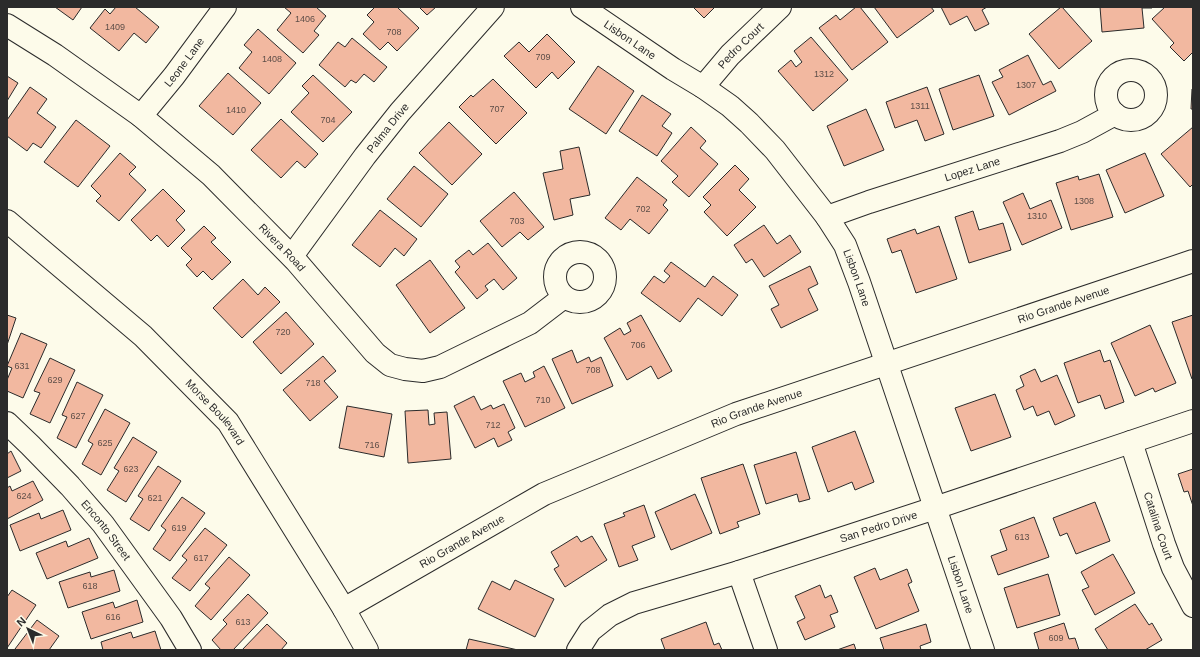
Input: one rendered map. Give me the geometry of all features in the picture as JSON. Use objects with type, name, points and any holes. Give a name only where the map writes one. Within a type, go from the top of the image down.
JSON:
[{"type":"street","name":"Leone Lane","points":[[140,116],[174,76],[225,7]]},
{"type":"street","name":"Palma Drive","points":[[292,256],[365,156],[405,107],[493,7]]},
{"type":"street","name":"Lisbon Lane","points":[[582,7],[673,69],[703,86],[730,106],[775,150],[827,217],[845,245],[859,282],[983,650]]},
{"type":"street","name":"Pedro Court","points":[[703,86],[730,55],[780,7]]},
{"type":"street","name":"Rivera Road","points":[[7,25],[55,56],[140,116],[211,175],[292,256],[375,353],[390,365],[405,369],[423,371],[440,367],[530,323],[564,297]]},
{"type":"street","name":"Lopez Lane","points":[[827,217],[891,194],[1060,141],[1082,132],[1115,114]]},
{"type":"street","name":"Morse Boulevard","points":[[7,221],[143,336],[228,422],[367,650]]},
{"type":"street","name":"Rio Grande Avenue","points":[[344,610],[544,494],[736,414],[1193,261]]},
{"type":"street","name":"San Pedro Drive","points":[[578,650],[590,631],[610,615],[634,603],[739,572],[936,508],[1193,421]]},
{"type":"street","name":"Enconto Street","points":[[7,424],[70,486],[103,524],[171,618],[190,650]]},
{"type":"street","name":"Catalina Court","points":[[1131,442],[1173,568],[1193,606]]},
{"type":"street","points":[[739,572],[766,650]]},
{"type":"building","points":[[55,7],[82,7],[73,20]]},
{"type":"building","points":[[116,7],[135,7],[159,27],[146,43],[134,33],[119,51],[90,28],[105,9],[110,14]]},
{"type":"building","points":[[284,7],[316,7],[326,16],[314,31],[319,35],[303,53],[277,30],[291,13]]},
{"type":"building","points":[[375,7],[397,7],[419,28],[397,51],[388,42],[380,50],[363,34],[374,22],[367,15]]},
{"type":"building","points":[[419,7],[436,7],[427,15]]},
{"type":"building","points":[[693,7],[715,7],[704,18]]},
{"type":"building","points":[[856,7],[860,7],[888,42],[852,70],[819,28],[836,15],[840,20]]},
{"type":"building","points":[[874,7],[931,7],[934,11],[897,38]]},
{"type":"building","points":[[941,7],[987,7],[982,10],[989,24],[975,31],[967,16],[950,25]]},
{"type":"building","points":[[1061,7],[1092,41],[1059,69],[1029,34]]},
{"type":"building","points":[[1100,7],[1152,8],[1142,8],[1144,28],[1102,32]]},
{"type":"building","points":[[1165,7],[1193,7],[1193,52],[1184,61],[1170,47],[1174,43],[1152,19]]},
{"type":"building","points":[[258,29],[296,63],[269,94],[239,68],[252,52],[244,45]]},
{"type":"building","points":[[547,34],[575,62],[558,79],[552,72],[536,88],[504,56],[519,42],[529,52]]},
{"type":"building","points":[[811,37],[848,80],[813,111],[778,71],[791,60],[796,67],[802,62],[794,51]]},
{"type":"building","points":[[352,38],[387,67],[374,82],[364,74],[356,83],[351,80],[345,87],[319,65],[338,42],[345,47]]},
{"type":"building","points":[[1028,55],[1043,85],[1051,81],[1056,91],[1009,115],[992,82],[1003,77],[999,70]]},
{"type":"building","points":[[598,66],[634,91],[606,134],[569,109]]},
{"type":"building","points":[[228,73],[261,103],[233,135],[199,106]]},
{"type":"building","points":[[313,75],[352,112],[323,142],[291,112],[309,93],[302,86]]},
{"type":"building","points":[[979,75],[994,116],[953,130],[939,89]]},
{"type":"building","points":[[7,76],[18,83],[7,101]]},
{"type":"building","points":[[493,79],[527,113],[496,144],[459,107],[471,95],[473,97]]},
{"type":"building","points":[[30,87],[47,99],[37,113],[56,127],[41,148],[33,143],[27,151],[7,136],[7,120]]},
{"type":"building","points":[[927,87],[944,134],[925,141],[917,120],[895,128],[886,102]]},
{"type":"building","points":[[1192,89],[1193,109],[1191,109]]},
{"type":"building","points":[[642,95],[671,114],[662,126],[672,133],[657,156],[619,131]]},
{"type":"building","points":[[866,109],[884,150],[844,166],[827,126]]},
{"type":"building","points":[[281,119],[318,154],[305,168],[297,161],[281,178],[251,150]]},
{"type":"building","points":[[76,120],[110,146],[78,187],[44,162]]},
{"type":"building","points":[[449,122],[482,154],[452,185],[419,153]]},
{"type":"building","points":[[691,127],[706,141],[700,148],[718,164],[689,197],[672,182],[678,176],[661,161]]},
{"type":"building","points":[[1193,127],[1193,184],[1190,187],[1161,154]]},
{"type":"building","points":[[579,147],[590,195],[570,199],[573,215],[554,220],[543,173],[563,169],[560,151]]},
{"type":"building","points":[[120,153],[136,167],[129,174],[146,190],[119,221],[96,201],[101,196],[91,186]]},
{"type":"building","points":[[1145,153],[1164,196],[1125,213],[1106,170]]},
{"type":"building","points":[[735,165],[749,179],[739,190],[756,207],[727,236],[704,212],[711,205],[703,197]]},
{"type":"building","points":[[414,166],[448,194],[421,227],[387,199]]},
{"type":"building","points":[[1099,174],[1113,217],[1071,230],[1056,183],[1078,176],[1079,180]]},
{"type":"building","points":[[637,177],[667,200],[663,205],[668,210],[649,234],[630,219],[621,230],[605,218]]},
{"type":"building","points":[[163,189],[185,211],[176,220],[185,230],[168,247],[157,235],[151,241],[131,220]]},
{"type":"building","points":[[514,192],[544,227],[528,240],[520,232],[502,247],[480,221]]},
{"type":"building","points":[[1023,193],[1030,209],[1051,200],[1062,228],[1022,245],[1003,202]]},
{"type":"building","points":[[380,210],[417,239],[404,256],[395,248],[380,267],[352,245]]},
{"type":"building","points":[[973,211],[979,230],[1003,223],[1011,250],[969,263],[955,217]]},
{"type":"building","points":[[764,225],[777,244],[790,235],[801,252],[764,277],[752,259],[746,263],[734,245]]},
{"type":"building","points":[[204,226],[216,238],[211,242],[231,262],[212,280],[203,271],[197,277],[186,265],[192,259],[181,248]]},
{"type":"building","points":[[939,226],[957,279],[916,293],[901,250],[892,253],[887,239],[915,229],[917,234]]},
{"type":"building","points":[[488,243],[517,278],[503,290],[494,279],[485,286],[488,290],[477,299],[455,272],[460,267],[455,261],[469,250],[473,255]]},
{"type":"building","points":[[430,260],[465,308],[430,333],[396,285]]},
{"type":"building","points":[[671,262],[705,287],[713,276],[738,295],[722,316],[698,298],[680,322],[641,293],[654,276],[664,283],[670,276],[664,271]]},
{"type":"building","points":[[810,266],[818,284],[808,289],[818,310],[781,328],[771,309],[779,305],[769,286]]},
{"type":"building","points":[[243,279],[258,295],[265,287],[280,302],[242,338],[213,308]]},
{"type":"building","points":[[286,312],[314,344],[281,374],[253,342]]},
{"type":"building","points":[[7,315],[16,318],[7,345]]},
{"type":"building","points":[[641,315],[672,371],[658,379],[651,366],[627,380],[604,338],[620,328],[624,335],[631,331],[627,323]]},
{"type":"building","points":[[1193,315],[1193,378],[1192,379],[1172,322]]},
{"type":"building","points":[[1150,325],[1176,383],[1155,392],[1153,388],[1135,396],[1111,343]]},
{"type":"building","points":[[21,333],[47,344],[23,398],[7,391],[7,380],[12,368],[7,366]]},
{"type":"building","points":[[572,350],[577,363],[589,357],[591,362],[601,357],[613,386],[572,404],[552,359]]},
{"type":"building","points":[[1100,350],[1104,362],[1110,360],[1124,402],[1105,409],[1100,395],[1078,403],[1064,363]]},
{"type":"building","points":[[323,356],[336,371],[324,381],[338,397],[310,421],[283,390]]},
{"type":"building","points":[[50,358],[75,370],[50,423],[30,414],[40,393],[34,391]]},
{"type":"building","points":[[544,366],[565,408],[525,427],[503,381],[521,373],[525,382],[535,377],[533,372]]},
{"type":"building","points":[[1035,369],[1041,382],[1057,375],[1075,416],[1055,425],[1049,411],[1037,416],[1033,406],[1024,410],[1016,390],[1024,386],[1020,376]]},
{"type":"building","points":[[77,382],[103,395],[76,448],[57,438],[67,417],[62,415]]},
{"type":"building","points":[[995,394],[1011,437],[971,451],[955,408]]},
{"type":"building","points":[[474,396],[481,410],[491,405],[493,409],[504,404],[515,428],[508,432],[512,440],[498,447],[494,438],[475,448],[454,406]]},
{"type":"building","points":[[347,406],[392,414],[384,457],[339,448]]},
{"type":"building","points":[[105,409],[130,423],[101,475],[82,464],[93,444],[88,441]]},
{"type":"building","points":[[428,410],[429,425],[435,424],[434,413],[447,412],[451,459],[408,463],[405,411]]},
{"type":"building","points":[[855,431],[874,482],[855,490],[852,482],[828,492],[812,447]]},
{"type":"building","points":[[133,437],[157,452],[126,502],[107,490],[119,471],[114,468]]},
{"type":"building","points":[[11,451],[21,471],[7,478],[7,454]]},
{"type":"building","points":[[796,452],[810,499],[799,502],[797,494],[766,504],[754,465]]},
{"type":"building","points":[[743,464],[760,514],[737,522],[739,527],[720,534],[701,478]]},
{"type":"building","points":[[158,466],[181,481],[149,531],[130,519],[143,499],[138,496]]},
{"type":"building","points":[[1193,469],[1193,506],[1188,491],[1184,492],[1178,474]]},
{"type":"building","points":[[33,481],[43,500],[7,519],[7,488],[10,486],[12,491]]},
{"type":"building","points":[[695,494],[712,533],[671,550],[655,512]]},
{"type":"building","points":[[182,497],[205,513],[170,561],[153,549],[166,530],[161,526]]},
{"type":"building","points":[[1095,502],[1110,541],[1076,554],[1067,533],[1060,536],[1053,518]]},
{"type":"building","points":[[644,505],[655,537],[632,546],[638,560],[619,567],[604,524],[625,516],[623,513]]},
{"type":"building","points":[[63,510],[71,530],[20,551],[10,525],[39,513],[41,519]]},
{"type":"building","points":[[1034,517],[1049,557],[998,575],[991,556],[1007,550],[1000,530]]},
{"type":"building","points":[[205,528],[227,545],[190,591],[172,578],[187,560],[182,556]]},
{"type":"building","points":[[577,536],[581,542],[592,536],[607,560],[565,587],[554,569],[559,566],[551,552]]},
{"type":"building","points":[[89,538],[98,558],[47,579],[36,553],[66,541],[68,547]]},
{"type":"building","points":[[1113,554],[1135,593],[1095,615],[1082,590],[1089,587],[1081,572]]},
{"type":"building","points":[[229,557],[250,575],[211,620],[195,606],[210,588],[205,584]]},
{"type":"building","points":[[875,568],[880,580],[907,569],[912,582],[908,584],[919,611],[876,629],[854,577]]},
{"type":"building","points":[[114,570],[120,591],[68,608],[59,582],[90,572],[91,577]]},
{"type":"building","points":[[1048,574],[1060,615],[1017,628],[1004,588]]},
{"type":"building","points":[[515,580],[554,599],[535,637],[478,609],[492,581],[510,590]]},
{"type":"building","points":[[820,585],[825,598],[831,595],[838,612],[830,615],[835,627],[805,640],[797,622],[805,618],[795,596]]},
{"type":"building","points":[[12,590],[36,605],[7,648],[7,597]]},
{"type":"building","points":[[248,594],[268,613],[233,650],[221,650],[212,640],[227,624],[223,620]]},
{"type":"building","points":[[137,600],[143,622],[91,639],[82,612],[113,602],[115,608]]},
{"type":"building","points":[[1135,604],[1149,625],[1152,623],[1162,640],[1145,650],[1108,650],[1095,629]]},
{"type":"building","points":[[37,620],[59,636],[49,650],[15,649]]},
{"type":"building","points":[[706,622],[714,645],[719,643],[722,650],[665,650],[661,639]]},
{"type":"building","points":[[1064,623],[1069,639],[1075,638],[1079,650],[1039,650],[1034,633]]},
{"type":"building","points":[[267,624],[287,643],[281,650],[242,650]]},
{"type":"building","points":[[926,624],[931,642],[920,646],[921,650],[884,650],[880,638]]},
{"type":"building","points":[[155,631],[161,650],[103,650],[101,642],[131,632],[133,638]]},
{"type":"building","points":[[469,639],[518,650],[466,650]]},
{"type":"building","points":[[854,644],[856,650],[837,650]]}]
